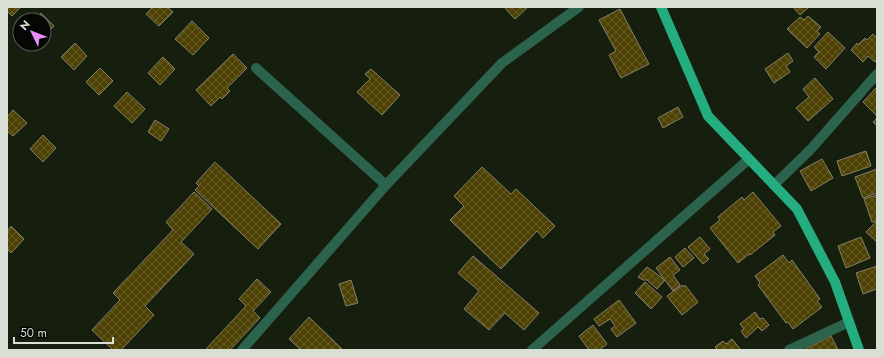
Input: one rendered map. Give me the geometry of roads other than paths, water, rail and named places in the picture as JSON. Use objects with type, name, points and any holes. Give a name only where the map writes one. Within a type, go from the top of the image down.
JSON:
[{"type":"main road","points":[[661,7],[708,116],[797,209],[835,282],[859,350]]},
{"type":"street","points":[[242,350],[386,185],[502,63],[579,7]]},
{"type":"street","points":[[256,68],[386,185]]},
{"type":"street","points":[[774,186],[811,149],[877,74]]},
{"type":"street","points":[[532,350],[749,159]]},
{"type":"street","points":[[789,350],[849,322]]}]
